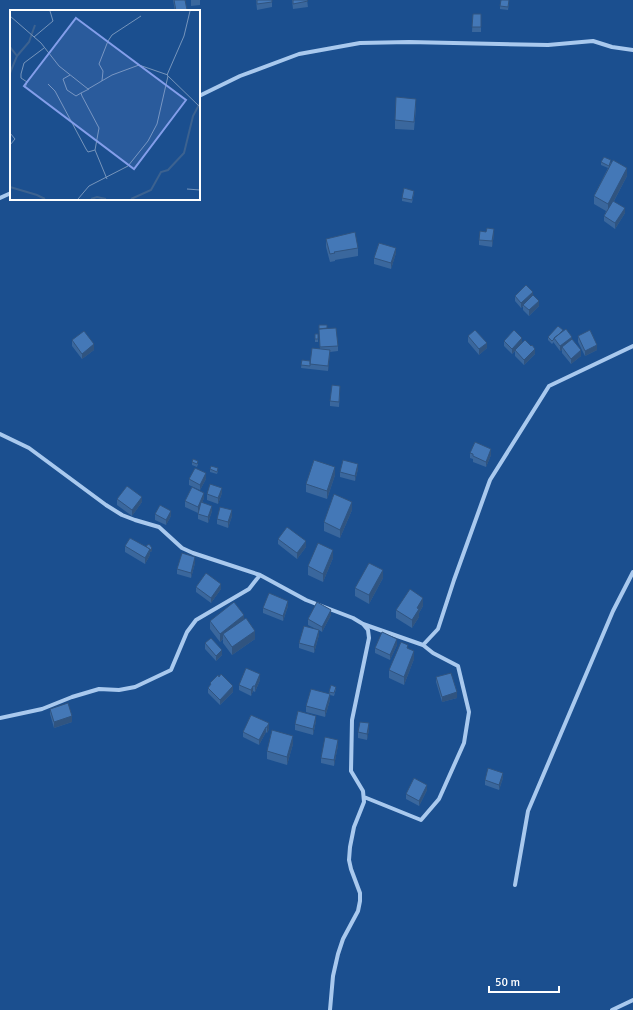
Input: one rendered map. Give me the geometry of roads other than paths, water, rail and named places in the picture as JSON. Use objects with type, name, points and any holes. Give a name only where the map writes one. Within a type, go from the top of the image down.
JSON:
[{"type":"street","points":[[200,96],[240,76],[292,57],[339,46],[409,42],[548,45],[593,41],[612,47],[633,50]]},
{"type":"street","points":[[0,198],[10,194]]},
{"type":"street","points":[[423,645],[438,629],[490,480],[549,386],[633,346]]},
{"type":"street","points":[[0,434],[29,448],[106,506],[135,520],[159,527],[182,548],[260,575],[306,600],[353,618],[363,624],[423,645],[433,654],[458,666],[469,712],[464,743],[439,799],[422,820],[364,797]]},
{"type":"street","points":[[515,885],[528,811],[613,611],[633,572]]},
{"type":"street","points":[[0,718],[42,709],[99,689],[119,690],[136,688],[171,670],[188,632],[196,620],[249,589],[260,575]]},
{"type":"street","points":[[330,1010],[333,976],[338,954],[343,939],[358,911],[360,901],[360,893],[351,869],[350,847],[354,827],[363,806],[364,797],[363,791],[351,771],[352,720],[369,638],[368,630],[363,624]]},
{"type":"street","points":[[612,1010],[633,1000]]}]
